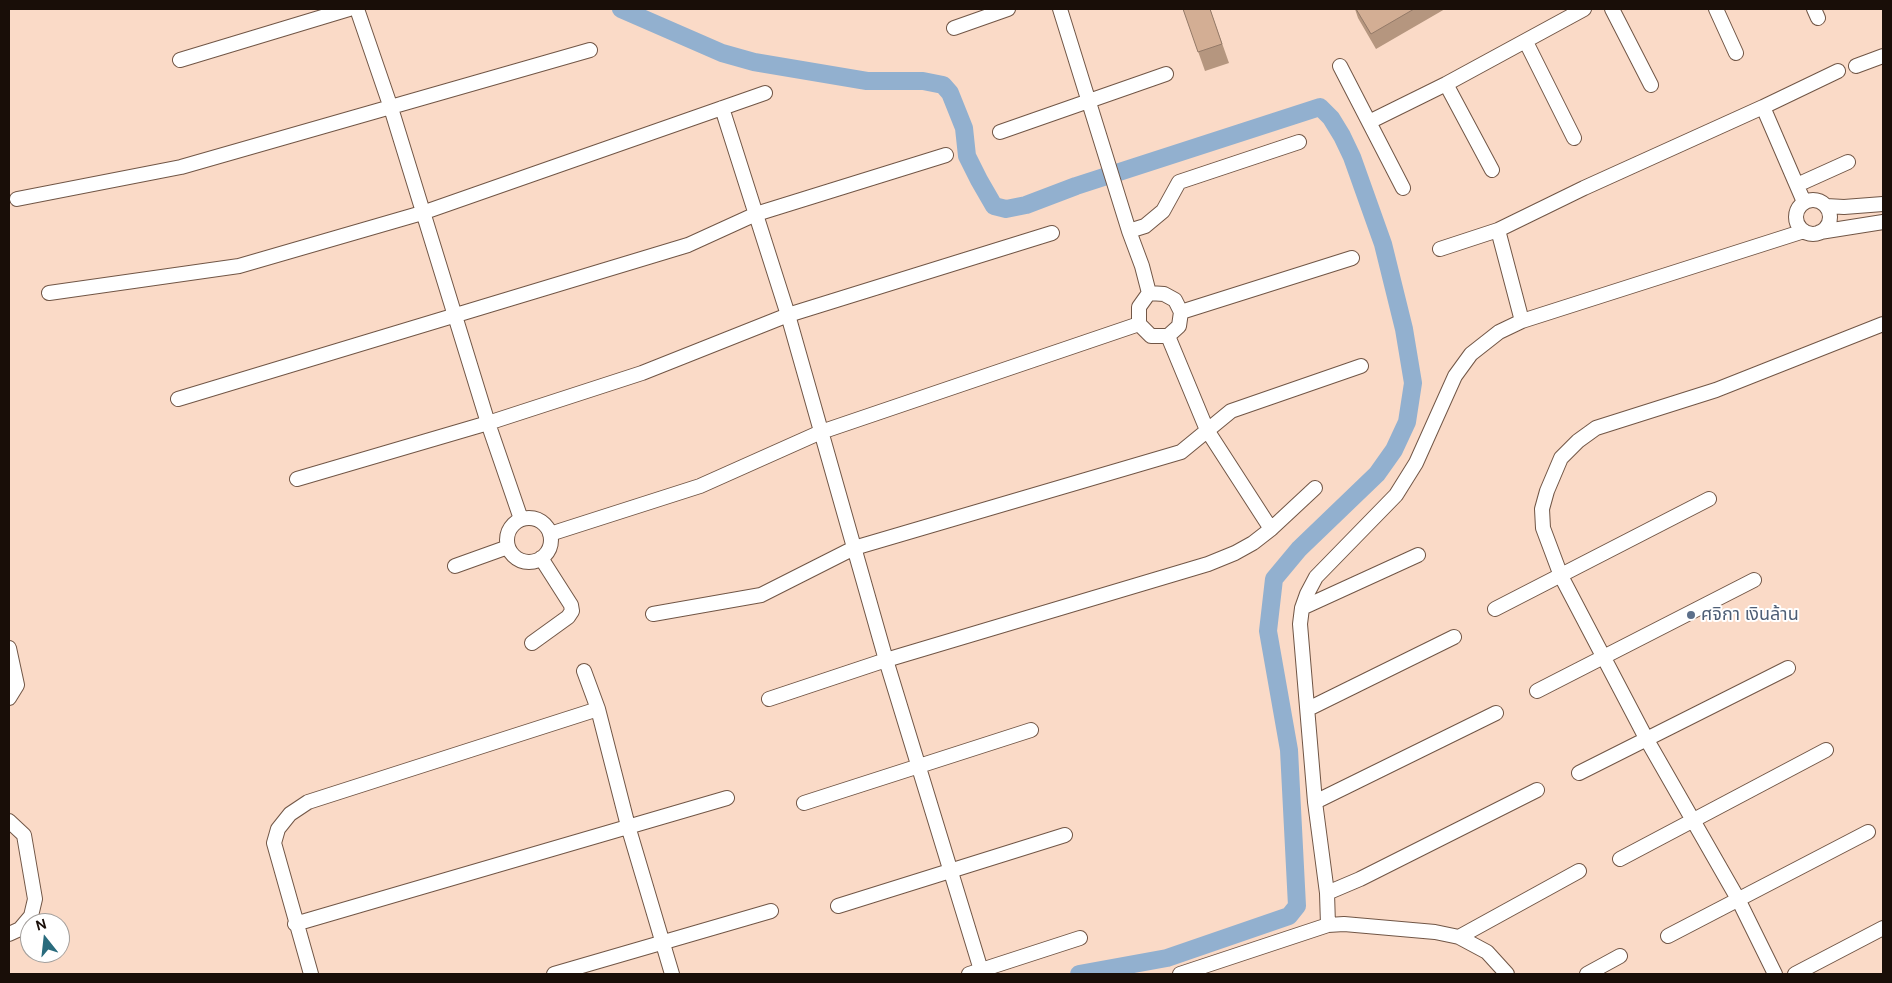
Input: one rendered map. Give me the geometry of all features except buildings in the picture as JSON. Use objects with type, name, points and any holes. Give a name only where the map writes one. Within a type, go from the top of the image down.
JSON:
[{"type":"street","points":[[180,60],[350,9]]},
{"type":"street","points":[[357,9],[392,108],[422,213],[488,423],[521,519]]},
{"type":"street","points":[[954,28],[1008,9]]},
{"type":"street","points":[[1060,9],[1149,293],[1139,308],[1139,324],[1151,336],[1168,336],[1179,326],[1181,312],[1175,300],[1164,294],[1149,293]]},
{"type":"street","points":[[1369,122],[1526,42],[1584,9]]},
{"type":"street","points":[[1612,9],[1652,85]]},
{"type":"street","points":[[1716,9],[1736,53]]},
{"type":"street","points":[[1526,42],[1574,138]]},
{"type":"street","points":[[17,199],[181,167],[590,50]]},
{"type":"street","points":[[1856,66],[1883,56]]},
{"type":"street","points":[[1340,66],[1403,188]]},
{"type":"street","points":[[1440,249],[1498,230],[1592,184],[1838,71]]},
{"type":"street","points":[[1000,132],[1166,74]]},
{"type":"street","points":[[1446,84],[1492,170]]},
{"type":"street","points":[[49,294],[239,266],[422,213],[765,93]]},
{"type":"street","points":[[1763,107],[1804,202]]},
{"type":"street","points":[[722,108],[788,315],[886,660],[950,870],[975,972],[1080,938]]},
{"type":"street","points":[[1129,231],[1145,226],[1163,211],[1180,182],[1299,142]]},
{"type":"street","points":[[178,399],[688,245],[756,214],[946,155]]},
{"type":"street","points":[[1797,185],[1848,162]]},
{"type":"street","points":[[1820,232],[1829,220],[1830,215],[1826,206],[1814,200],[1804,202],[1797,211],[1796,217],[1800,227],[1809,233],[1820,232],[1883,222]]},
{"type":"street","points":[[1826,206],[1844,207],[1883,204]]},
{"type":"street","points":[[1498,230],[1522,321]]},
{"type":"street","points":[[1328,925],[1327,893],[1315,802],[1300,624],[1302,608],[1316,577],[1396,495],[1416,463],[1454,376],[1470,354],[1499,332],[1522,321],[1804,231]]},
{"type":"street","points":[[297,479],[488,423],[642,373],[788,315],[1052,233]]},
{"type":"street","points":[[1181,312],[1352,258]]},
{"type":"street","points":[[550,534],[700,486],[821,432],[1139,324]]},
{"type":"street","points":[[1775,974],[1738,899],[1647,740],[1561,576],[1542,528],[1542,509],[1547,491],[1562,458],[1578,441],[1596,428],[1716,390],[1883,324]]},
{"type":"street","points":[[1168,336],[1206,430],[1271,529]]},
{"type":"street","points":[[653,614],[761,595],[854,548],[1181,452],[1231,411],[1361,366]]},
{"type":"street","points":[[769,699],[886,660],[1208,564],[1241,550],[1271,529],[1315,488]]},
{"type":"street","points":[[1495,609],[1709,500]]},
{"type":"street","points":[[521,519],[539,520],[550,534],[550,547],[542,558],[522,561],[516,558],[508,547],[507,536],[509,531],[521,519]]},
{"type":"street","points":[[455,566],[508,547]]},
{"type":"street","points":[[1302,608],[1418,555]]},
{"type":"street","points":[[532,643],[568,617],[572,611],[571,604],[542,558]]},
{"type":"street","points":[[1537,691],[1754,580]]},
{"type":"street","points":[[1308,709],[1454,638]]},
{"type":"street","points":[[9,648],[17,685],[9,698]]},
{"type":"street","points":[[1579,774],[1788,668]]},
{"type":"street","points":[[584,671],[598,709],[628,826],[672,974]]},
{"type":"street","points":[[311,974],[274,843],[278,829],[290,814],[308,802],[598,709]]},
{"type":"street","points":[[1315,802],[1496,713]]},
{"type":"street","points":[[804,803],[1030,730]]},
{"type":"street","points":[[1620,859],[1826,750]]},
{"type":"street","points":[[1327,893],[1360,879],[1536,790]]},
{"type":"street","points":[[296,924],[727,798]]},
{"type":"street","points":[[9,821],[24,835],[35,899],[32,916],[20,929],[9,934]]},
{"type":"street","points":[[1668,936],[1868,832]]},
{"type":"street","points":[[838,906],[1065,835]]},
{"type":"street","points":[[1459,937],[1579,871]]},
{"type":"street","points":[[554,974],[662,941],[771,911]]},
{"type":"street","points":[[1180,974],[1328,925],[1344,924],[1435,932],[1459,937],[1487,952],[1507,974]]},
{"type":"street","points":[[1794,974],[1883,928]]},
{"type":"street","points":[[1587,974],[1620,956]]},
{"type":"waterway","points":[[621,9],[722,53],[754,62],[867,81],[923,81],[943,85],[950,93],[964,128],[967,156],[979,180],[994,206],[1006,209],[1026,205],[1076,186],[1320,107],[1331,118],[1352,157],[1383,244],[1404,329],[1413,383],[1407,422],[1394,450],[1377,474],[1299,549],[1274,579],[1268,631],[1289,750],[1297,906],[1289,916],[1167,958],[1079,974]]},
{"type":"place","name":"ศจิกา เงินล้าน","points":[[1691,615]]}]
